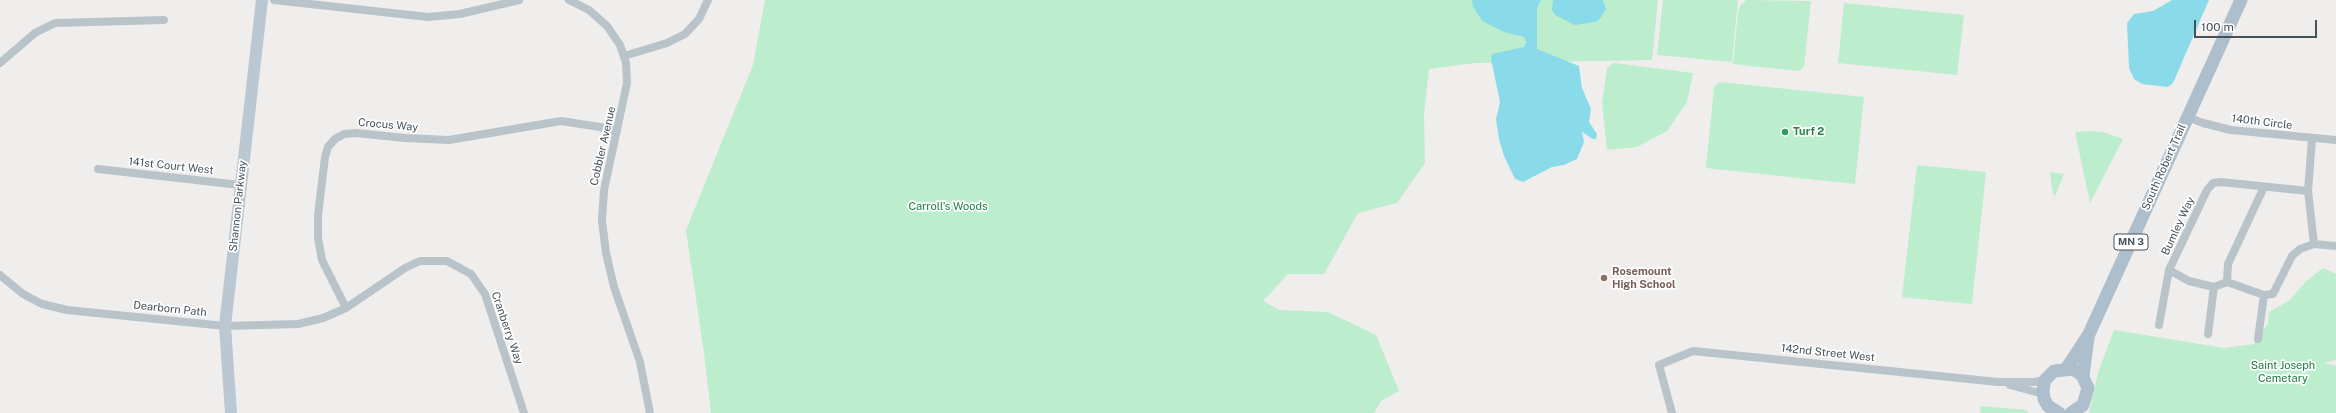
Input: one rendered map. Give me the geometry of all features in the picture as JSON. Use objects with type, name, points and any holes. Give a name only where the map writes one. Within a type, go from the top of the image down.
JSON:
[{"type":"main road","name":"South Robert Trail","points":[[2089,334],[2241,0]]},
{"type":"main road","points":[[2066,369],[2089,334]]},
{"type":"main road","points":[[2072,413],[2083,405],[2088,395],[2088,388],[2083,376],[2089,334]]},
{"type":"main road","points":[[2058,413],[2048,406],[2043,394],[2045,380],[2054,371],[2066,369],[2073,369],[2083,376]]},
{"type":"street","name":"Shannon Parkway","points":[[231,413],[225,326],[262,0]]},
{"type":"street","points":[[274,0],[428,17],[460,14],[519,0]]},
{"type":"street","name":"Cobbler Avenue","points":[[569,0],[589,10],[607,26],[614,35],[624,56],[627,83],[604,190],[602,221],[606,253],[614,287],[640,362],[650,413]]},
{"type":"street","points":[[624,56],[667,43],[685,34],[699,19],[708,0]]},
{"type":"street","points":[[0,63],[35,33],[55,23],[164,20]]},
{"type":"street","name":"140th Circle","points":[[2187,117],[2203,123],[2232,130],[2336,140]]},
{"type":"street","name":"Crocus Way","points":[[346,308],[322,260],[318,238],[318,215],[325,157],[328,147],[335,139],[344,134],[356,133],[405,138],[449,140],[561,121],[600,126],[617,131]]},
{"type":"street","points":[[2312,138],[2308,191],[2314,244]]},
{"type":"street","name":"141st Court West","points":[[98,169],[240,185]]},
{"type":"street","name":"Bumley Way","points":[[2214,287],[2189,281],[2169,270],[2207,190],[2213,183],[2221,182],[2308,191]]},
{"type":"street","points":[[2227,282],[2228,264],[2264,187]]},
{"type":"street","points":[[2208,334],[2214,287],[2227,282],[2264,294],[2273,294],[2292,256],[2300,249],[2314,244],[2336,246]]},
{"type":"street","name":"Cranberry Way","points":[[346,308],[405,268],[420,262],[447,261],[471,274],[485,294],[524,413]]},
{"type":"street","points":[[2159,325],[2169,270]]},
{"type":"street","name":"Dearborn Path","points":[[0,275],[23,294],[42,304],[67,310],[225,326],[298,324],[323,318],[346,308]]},
{"type":"street","points":[[2258,339],[2264,294]]},
{"type":"street","name":"142nd Street West","points":[[1672,413],[1659,365],[1693,351],[1998,382]]},
{"type":"street","points":[[1998,382],[2034,382],[2045,380]]},
{"type":"street","points":[[1998,382],[2043,394]]},
{"type":"green space","name":"Carroll's Woods","points":[[765,0],[1658,0],[1652,60],[1475,63],[1429,69],[1424,114],[1425,163],[1397,203],[1358,213],[1324,274],[1288,274],[1263,301],[1279,310],[1328,312],[1376,335],[1399,391],[1381,401],[1374,413],[711,413],[686,230],[753,65]]},
{"type":"green space","points":[[1663,0],[1738,0],[1732,62],[1657,55]]},
{"type":"green space","points":[[1746,0],[1811,1],[1804,67],[1799,71],[1733,64],[1738,12],[1740,6]]},
{"type":"green space","points":[[1844,3],[1964,15],[1957,75],[1838,63]]},
{"type":"green space","points":[[1614,63],[1693,73],[1687,102],[1667,131],[1637,147],[1607,150],[1602,103],[1607,68]]},
{"type":"green space","name":"Turf 2","points":[[1720,82],[1864,97],[1855,184],[1706,168],[1714,87]]},
{"type":"green space","points":[[2075,132],[2103,132],[2123,139],[2090,203]]},
{"type":"green space","points":[[1917,165],[1986,172],[1972,304],[1902,297]]},
{"type":"green space","points":[[2050,172],[2064,174],[2055,196],[2053,195]]},
{"type":"green space","name":"Saint Joseph Cemetary","points":[[2323,268],[2336,274],[2336,360],[2324,363],[2336,366],[2336,413],[2089,413],[2098,373],[2114,330],[2224,348],[2254,344],[2268,323],[2269,312],[2290,300],[2306,281]]},
{"type":"green space","points":[[1981,406],[2026,410],[2029,413],[1980,413]]},
{"type":"water","points":[[1472,0],[1541,0],[1537,8],[1537,49],[1579,66],[1582,88],[1591,109],[1589,122],[1597,134],[1596,139],[1593,139],[1582,132],[1584,142],[1577,159],[1564,165],[1552,167],[1523,182],[1515,179],[1504,156],[1499,139],[1496,119],[1500,102],[1491,59],[1492,54],[1524,47],[1526,42],[1524,37],[1504,32],[1482,21],[1473,6]]},
{"type":"water","points":[[1553,0],[1603,0],[1606,9],[1600,19],[1595,22],[1575,25],[1555,15],[1552,10]]},
{"type":"water","points":[[2172,0],[2209,0],[2173,83],[2168,87],[2142,84],[2134,79],[2129,68],[2127,23],[2134,14],[2153,11]]},
{"type":"place","name":"Turf 2","points":[[1785,132]]},
{"type":"place","name":"Rosemount High School","points":[[1604,278]]}]
